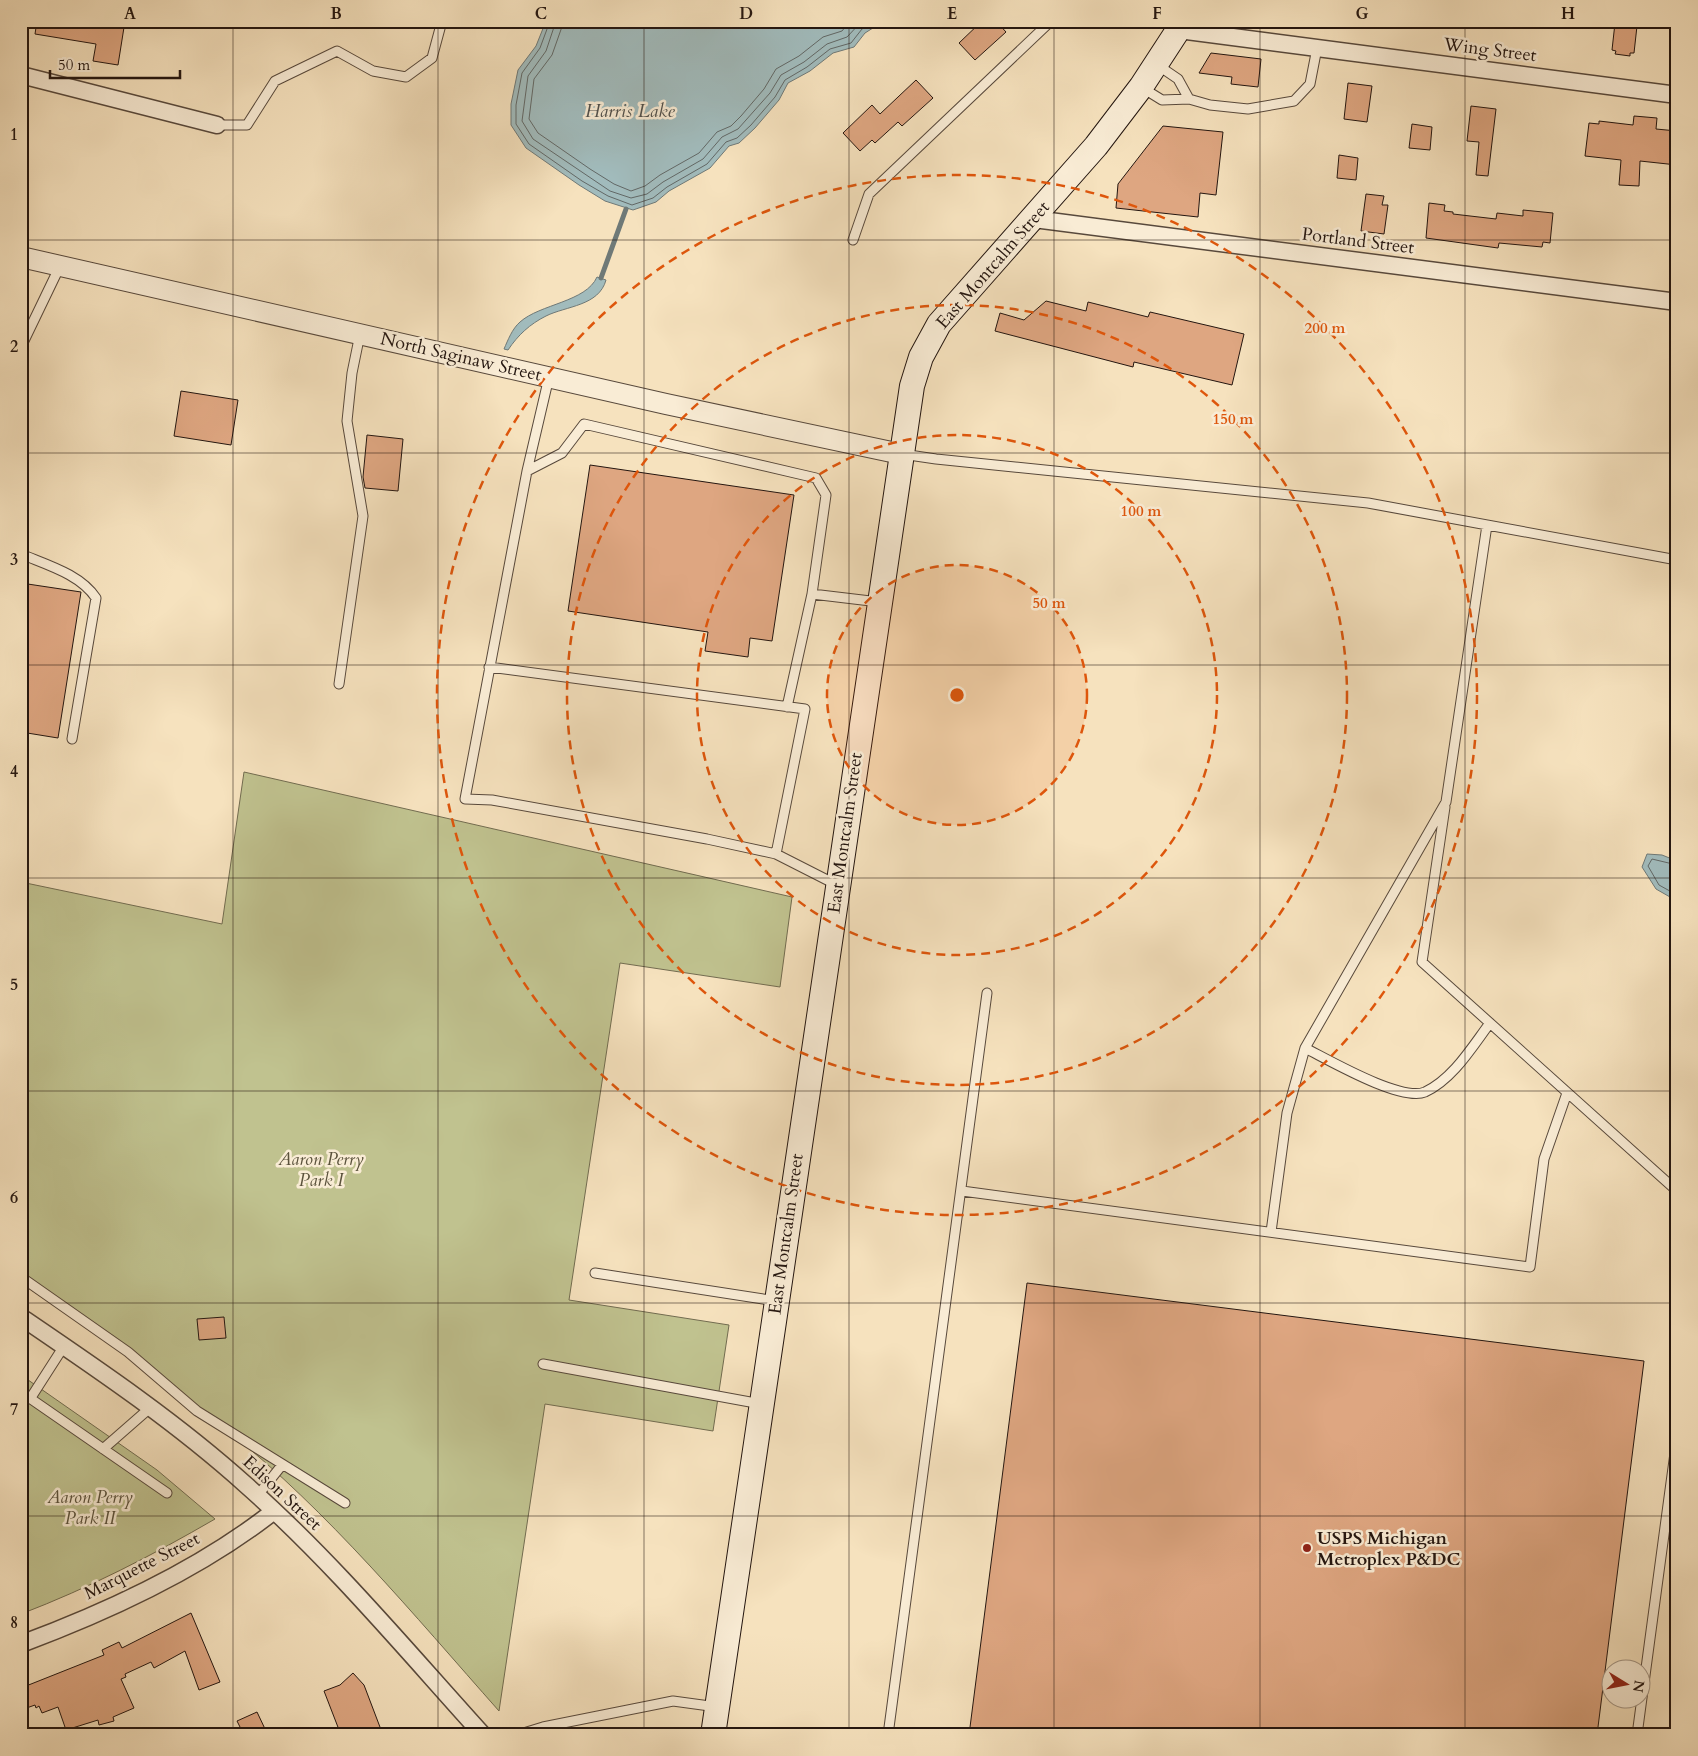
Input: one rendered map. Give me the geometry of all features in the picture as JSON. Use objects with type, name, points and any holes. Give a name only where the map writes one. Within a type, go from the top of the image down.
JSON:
[{"type":"main road","name":"East Montcalm Street","points":[[713,1735],[912,386],[921,357],[933,334],[948,312],[1034,219],[1096,146],[1156,64],[1174,24]]},
{"type":"street","name":"Wing Street","points":[[1174,24],[1317,48],[1677,95]]},
{"type":"street","points":[[21,75],[217,125]]},
{"type":"street","name":"Portland Street","points":[[1034,219],[1677,302]]},
{"type":"street","name":"North Saginaw Street","points":[[21,257],[714,415],[901,454]]},
{"type":"street","name":"Edison Street","points":[[21,1317],[151,1407],[206,1450],[258,1495],[347,1586],[483,1735]]},
{"type":"street","name":"Marquette Street","points":[[21,1644],[106,1608],[167,1578],[237,1538],[274,1510]]},
{"type":"lane","points":[[217,125],[247,125],[275,81],[338,51],[373,71],[406,77],[432,58],[442,21]]},
{"type":"lane","points":[[853,240],[868,194],[1051,21]]},
{"type":"lane","points":[[1141,87],[1162,100],[1189,99],[1210,105],[1248,108],[1294,101],[1310,84],[1317,48]]},
{"type":"lane","points":[[1156,64],[1178,79],[1189,99]]},
{"type":"lane","points":[[21,347],[60,266]]},
{"type":"lane","points":[[339,684],[363,516],[347,421],[352,373],[360,334]]},
{"type":"lane","points":[[549,377],[527,471],[465,799],[492,800],[707,839],[776,854],[838,885]]},
{"type":"lane","points":[[527,471],[562,454],[584,424],[816,478],[826,494],[812,594],[787,708]]},
{"type":"lane","points":[[901,454],[936,460],[1368,503],[1677,560]]},
{"type":"lane","points":[[1487,525],[1422,962],[1677,1191]]},
{"type":"lane","points":[[21,554],[89,587],[96,598],[72,739]]},
{"type":"lane","points":[[812,594],[879,602]]},
{"type":"lane","points":[[489,666],[787,708],[806,709],[776,854]]},
{"type":"lane","points":[[1271,1232],[1287,1113],[1305,1048],[1446,802]]},
{"type":"lane","points":[[888,1735],[987,993]]},
{"type":"lane","points":[[1305,1048],[1393,1091],[1423,1093],[1450,1074],[1490,1023]]},
{"type":"lane","points":[[962,1191],[1530,1267],[1544,1159],[1567,1092]]},
{"type":"lane","points":[[595,1273],[776,1302]]},
{"type":"lane","points":[[21,1277],[128,1352],[196,1411],[345,1503]]},
{"type":"lane","points":[[30,1399],[64,1346]]},
{"type":"lane","points":[[543,1364],[762,1404]]},
{"type":"lane","points":[[21,1392],[166,1493]]},
{"type":"lane","points":[[102,1448],[151,1407]]},
{"type":"lane","points":[[1637,1735],[1677,1438]]},
{"type":"lane","points":[[258,1495],[282,1465]]},
{"type":"lane","points":[[517,1735],[543,1727],[673,1702],[717,1706]]},
{"type":"green space","name":"Aaron Perry Park I","points":[[244,772],[792,897],[780,987],[620,963],[569,1300],[729,1325],[713,1431],[545,1404],[499,1711],[369,1565],[301,1495],[265,1462],[178,1392],[21,1283],[21,882],[222,924]]},
{"type":"green space","name":"Aaron Perry Park II","points":[[21,1375],[157,1470],[215,1519],[120,1570],[21,1614]]},
{"type":"water","name":"Harris Lake","points":[[546,21],[884,21],[865,33],[854,47],[833,53],[810,71],[788,83],[779,100],[755,128],[739,143],[729,146],[710,168],[669,191],[656,202],[633,210],[605,201],[579,185],[526,148],[511,125],[511,104],[518,70],[536,46]]},
{"type":"water","points":[[597,277],[606,280],[602,289],[596,295],[581,304],[540,319],[525,330],[508,350],[504,349],[512,331],[520,322],[539,311],[583,292]]},
{"type":"water","points":[[1647,854],[1662,855],[1677,861],[1677,901],[1656,889],[1642,867]]},
{"type":"building","points":[[37,21],[125,21],[118,65],[93,61],[96,44],[35,34]]},
{"type":"building","points":[[982,21],[996,21],[1006,32],[975,60],[959,43]]},
{"type":"building","points":[[1615,23],[1637,26],[1634,53],[1630,53],[1630,56],[1615,54],[1616,51],[1612,50]]},
{"type":"building","points":[[1211,53],[1261,59],[1258,87],[1231,84],[1232,77],[1199,73]]},
{"type":"building","points":[[916,80],[933,98],[902,126],[898,122],[875,143],[872,140],[860,151],[843,133],[872,105],[880,114]]},
{"type":"building","points":[[1348,83],[1372,86],[1367,122],[1344,119]]},
{"type":"building","points":[[1471,106],[1496,109],[1488,176],[1476,175],[1479,142],[1467,141]]},
{"type":"building","points":[[1634,116],[1657,118],[1656,129],[1677,131],[1677,165],[1640,161],[1639,186],[1619,185],[1621,160],[1585,156],[1589,123],[1599,124],[1599,121],[1633,125]]},
{"type":"building","points":[[1412,124],[1432,127],[1430,150],[1409,148]]},
{"type":"building","points":[[1163,126],[1223,132],[1216,195],[1200,193],[1198,217],[1116,208],[1118,184]]},
{"type":"building","points":[[1339,155],[1358,158],[1356,180],[1337,178]]},
{"type":"building","points":[[1366,194],[1384,196],[1382,205],[1388,205],[1384,234],[1361,231]]},
{"type":"building","points":[[1429,203],[1445,205],[1444,211],[1453,212],[1453,214],[1496,219],[1497,213],[1523,216],[1523,210],[1553,213],[1550,243],[1543,242],[1542,247],[1499,243],[1498,248],[1426,238]]},
{"type":"building","points":[[1046,301],[1086,311],[1088,302],[1148,317],[1150,312],[1244,334],[1232,385],[1134,362],[1133,367],[995,331],[1000,313],[1024,320]]},
{"type":"building","points":[[181,391],[238,400],[231,445],[174,436]]},
{"type":"building","points":[[367,435],[403,439],[398,491],[365,488],[363,477]]},
{"type":"building","points":[[590,465],[794,495],[772,641],[750,638],[748,657],[705,651],[708,632],[568,611]]},
{"type":"building","points":[[21,583],[81,592],[58,738],[21,732]]},
{"type":"building","name":"USPS Michigan Metroplex P&DC","points":[[1027,1283],[1644,1361],[1607,1658],[1600,1658],[1600,1708],[1597,1735],[969,1735]]},
{"type":"building","points":[[224,1317],[226,1338],[199,1340],[197,1319]]},
{"type":"building","points":[[191,1613],[220,1682],[199,1690],[185,1651],[154,1668],[151,1662],[125,1674],[126,1677],[121,1679],[134,1708],[113,1717],[114,1721],[99,1725],[98,1720],[66,1730],[58,1707],[42,1713],[39,1706],[36,1708],[35,1705],[21,1710],[21,1688],[104,1655],[102,1650],[119,1642],[122,1648]]},
{"type":"building","points":[[353,1673],[364,1685],[383,1735],[341,1735],[324,1691],[340,1685]]},
{"type":"building","points":[[257,1712],[266,1731],[258,1735],[244,1735],[237,1721]]},
{"type":"waterway","points":[[601,278],[626,209]]},
{"type":"place","name":"USPS Michigan Metroplex P&DC","points":[[1307,1548]]}]
